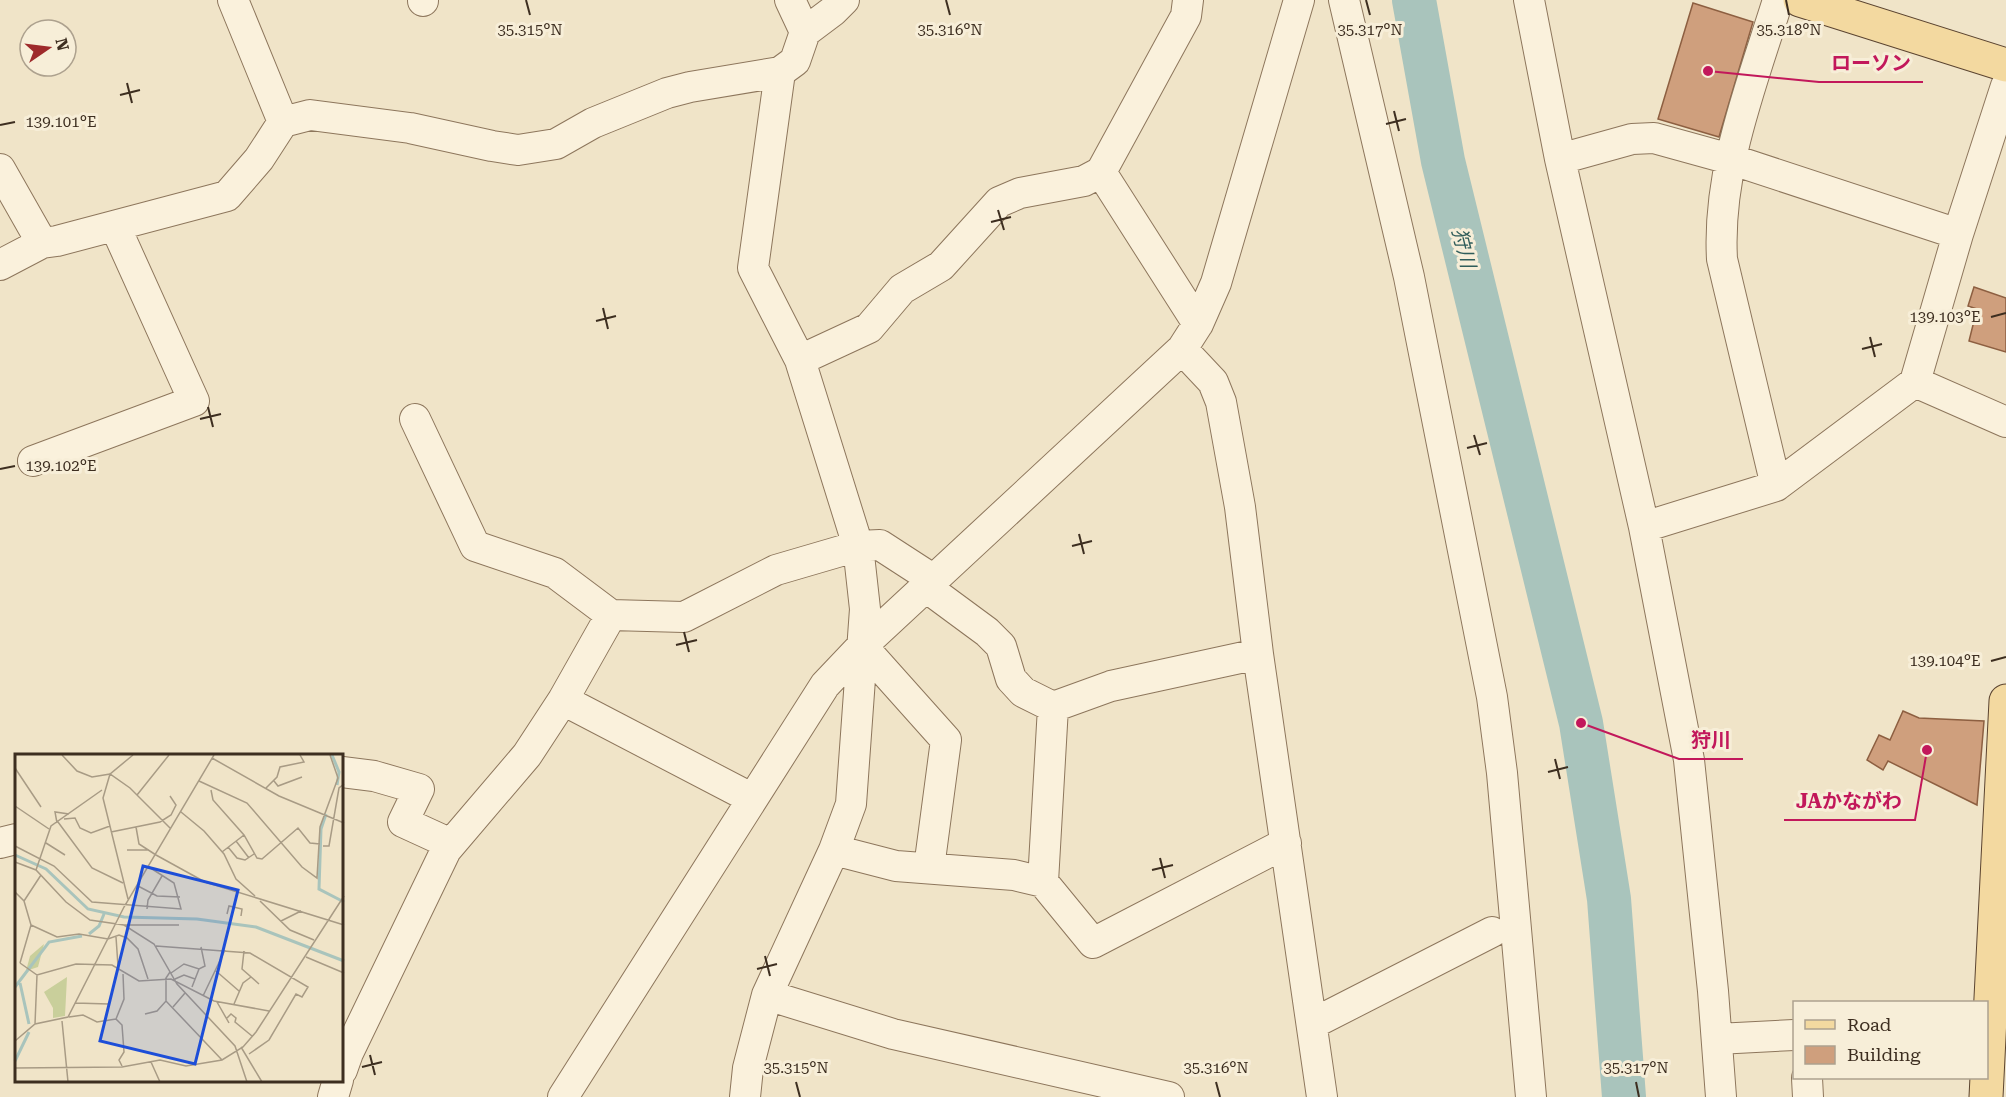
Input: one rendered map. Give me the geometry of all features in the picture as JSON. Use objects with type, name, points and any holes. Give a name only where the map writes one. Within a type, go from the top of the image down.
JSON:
[{"type":"main road","points":[[1800,0],[2006,65]]},
{"type":"main road","points":[[1988,1074],[1999,947],[2005,711]]},
{"type":"main road","points":[[1986,1097],[1988,1079]]},
{"type":"street","points":[[233,0],[283,122]]},
{"type":"street","points":[[790,0],[805,32]]},
{"type":"street","points":[[800,360],[869,328],[902,289],[941,266],[999,202],[1020,193],[1084,181],[1101,172],[1186,15],[1188,0]]},
{"type":"street","points":[[563,1097],[751,798],[825,685],[862,646],[1182,349],[1198,324],[1216,283],[1299,0]]},
{"type":"street","points":[[1344,0],[1409,277],[1465,551],[1492,697],[1502,773],[1531,1097]]},
{"type":"street","points":[[1529,0],[1560,159],[1644,527],[1689,760],[1721,1097]]},
{"type":"street","points":[[1776,486],[1722,259],[1720,229],[1730,159],[1778,0]]},
{"type":"street","points":[[0,266],[42,243],[226,196],[259,159],[283,122],[310,115],[410,128],[518,150],[556,144],[593,123],[667,93],[780,72],[795,61],[805,32],[846,1]]},
{"type":"street","points":[[745,1097],[748,1068],[766,995],[834,850],[852,804],[864,609],[858,546],[800,360],[753,268],[780,72]]},
{"type":"street","points":[[1644,527],[1776,486],[1915,382],[1958,234],[2006,86]]},
{"type":"street","points":[[1560,159],[1632,139],[1654,138],[1730,159],[1958,234]]},
{"type":"street","points":[[0,169],[42,243]]},
{"type":"street","points":[[1101,172],[1198,324]]},
{"type":"street","points":[[33,461],[194,401],[115,226]]},
{"type":"street","points":[[1182,349],[1213,382],[1221,402],[1240,507],[1258,654],[1322,1097]]},
{"type":"street","points":[[1915,382],[2006,422]]},
{"type":"street","points":[[415,419],[475,546],[555,573],[611,615],[684,617],[776,570],[858,546],[880,545],[930,583],[987,632],[1001,646],[1011,679],[1023,692],[1053,707],[1111,686],[1258,654]]},
{"type":"street","points":[[344,1064],[446,850],[527,755],[563,700],[611,615]]},
{"type":"street","points":[[862,646],[946,740],[929,868]]},
{"type":"street","points":[[563,700],[751,798]]},
{"type":"street","points":[[1043,882],[1053,707]]},
{"type":"street","points":[[344,772],[374,776],[419,789],[403,822],[452,844]]},
{"type":"street","points":[[0,843],[15,839]]},
{"type":"street","points":[[834,850],[896,866],[1014,875],[1043,882],[1093,943],[1286,843]]},
{"type":"street","points":[[1312,1024],[1492,932]]},
{"type":"street","points":[[766,995],[1069,1085],[1169,1097]]},
{"type":"street","points":[[1717,1039],[1793,1035]]},
{"type":"street","points":[[1807,1079],[1808,1097]]},
{"type":"street","points":[[333,1097],[337,1082]]},
{"type":"building","points":[[1693,3],[1753,22],[1719,137],[1658,119]]},
{"type":"building","points":[[1974,287],[2006,298],[2006,352],[1969,341],[1977,309],[1968,306]]},
{"type":"building","points":[[1903,711],[1919,718],[1984,721],[1977,805],[1888,761],[1883,770],[1867,760],[1879,735],[1890,740]]},
{"type":"waterway","name":"狩川","points":[[1414,0],[1443,161],[1581,723],[1609,899],[1624,1097]]},
{"type":"place","name":"ローソン","points":[[1708,71]]},
{"type":"place","name":"狩川","points":[[1581,723]]},
{"type":"place","name":"JAかながわ","points":[[1927,750]]}]
